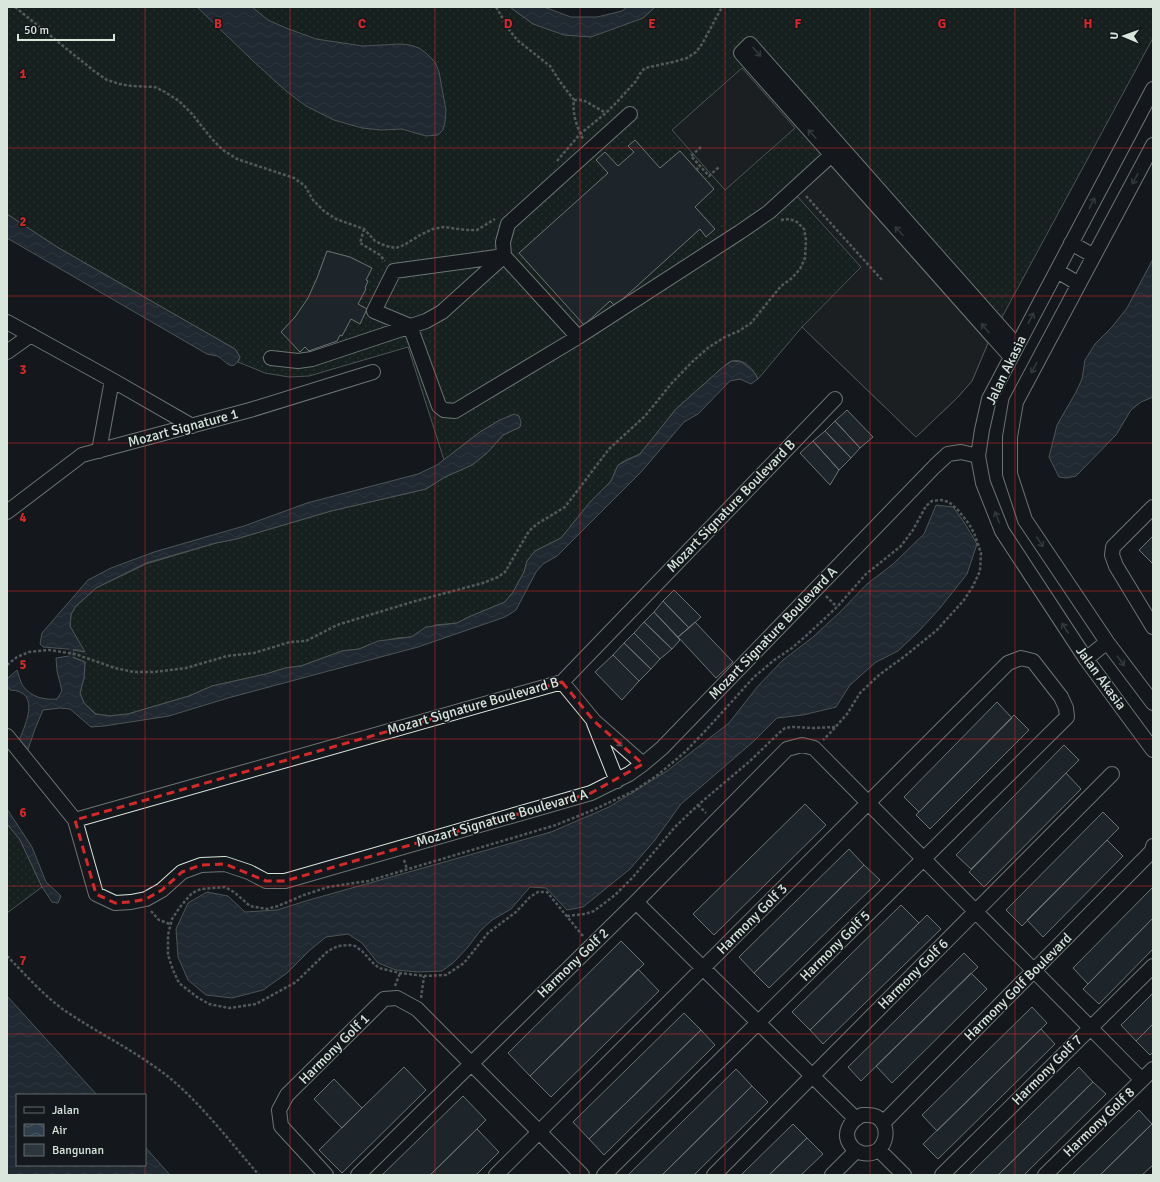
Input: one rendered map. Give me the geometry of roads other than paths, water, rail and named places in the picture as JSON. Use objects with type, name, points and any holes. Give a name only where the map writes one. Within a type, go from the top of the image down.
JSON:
[{"type":"street","points":[[836,151],[750,44],[741,53],[836,151],[1014,351]]},
{"type":"street","name":"Jalan Akasia","points":[[1153,89],[988,399],[978,456],[983,483],[1002,531],[1086,659],[1153,750]]},
{"type":"street","points":[[578,337],[504,256],[503,242],[508,224],[630,114]]},
{"type":"street","name":"Jalan Akasia","points":[[1153,144],[1016,402],[1010,437],[1010,474],[1025,520],[1107,642],[1153,703]]},
{"type":"street","points":[[504,256],[394,270],[374,311],[410,326],[439,406],[444,410],[455,411],[578,337],[740,232],[769,212],[836,151]]},
{"type":"street","points":[[1072,243],[1094,256]]},
{"type":"street","points":[[272,358],[298,361],[312,359],[426,320],[442,312],[504,256]]},
{"type":"street","points":[[1057,270],[1079,284]]},
{"type":"street","points":[[7,322],[192,426]]},
{"type":"street","points":[[7,352],[31,335]]},
{"type":"street","name":"Mozart Signature 1","points":[[7,512],[82,455],[192,426],[373,372]]},
{"type":"street","points":[[98,451],[112,380]]},
{"type":"street","name":"Mozart Signature Boulevard B","points":[[75,820],[562,682],[835,399]]},
{"type":"street","name":"Mozart Signature Boulevard A","points":[[7,736],[75,820],[96,894],[115,903],[146,899],[162,890],[182,872],[201,865],[225,864],[249,872],[266,882],[286,881],[591,793],[617,781],[643,764],[662,748],[948,454],[961,452],[978,456]]},
{"type":"street","points":[[1153,507],[1113,547],[1112,555],[1116,566],[1153,627]]},
{"type":"street","points":[[1086,659],[1107,642]]},
{"type":"street","name":"Harmony Golf 3","points":[[496,1175],[1008,663],[1021,658],[1034,662],[1060,697],[1066,708],[1067,718]]},
{"type":"street","points":[[562,682],[594,721],[643,764]]},
{"type":"street","name":"Harmony Golf 5","points":[[604,1175],[1067,718]]},
{"type":"street","points":[[594,721],[617,781]]},
{"type":"street","name":"Harmony Golf 2","points":[[358,1175],[636,902],[787,749],[802,745],[814,748],[868,803]]},
{"type":"street","name":"Harmony Golf 6","points":[[714,1175],[1112,774]]},
{"type":"street","points":[[868,803],[1142,1080]]},
{"type":"street","name":"Harmony Golf Boulevard","points":[[883,1123],[1153,849]]},
{"type":"street","points":[[636,902],[855,1118]]},
{"type":"street","name":"Harmony Golf 7","points":[[942,1175],[1153,966]]},
{"type":"street","name":"Harmony Golf 1","points":[[326,1175],[281,1126],[279,1110],[287,1095],[384,999],[397,998],[416,1009],[470,1064]]},
{"type":"street","points":[[470,1064],[582,1175]]},
{"type":"street","name":"Harmony Golf 8","points":[[1045,1175],[1153,1069]]},
{"type":"street","points":[[870,1114],[878,1117],[883,1123],[885,1138],[879,1150],[866,1154],[856,1151],[851,1146],[847,1135],[850,1123],[855,1118],[870,1114]]},
{"type":"street","points":[[879,1150],[904,1175]]},
{"type":"street","points":[[832,1175],[856,1151]]},
{"type":"water","points":[[197,7],[252,7],[268,20],[316,39],[363,46],[400,44],[419,48],[435,62],[439,72],[446,110],[443,130],[438,135],[426,136],[402,129],[381,130],[362,128],[334,120],[306,106],[286,91]]},
{"type":"water","points":[[510,7],[544,7],[571,17],[597,17],[622,11],[627,7],[655,7],[643,18],[591,37],[564,35],[533,24]]},
{"type":"water","points":[[7,214],[57,247],[235,349],[240,357],[237,362],[232,366],[217,356],[207,354],[7,238]]},
{"type":"water","points":[[1153,259],[1153,397],[1141,402],[1131,410],[1116,435],[1076,476],[1067,478],[1059,477],[1049,457],[1057,425],[1082,379],[1085,360],[1095,344],[1112,327],[1127,308]]},
{"type":"water","points":[[732,361],[742,362],[754,372],[758,379],[751,384],[740,379],[730,381],[698,414],[684,422],[641,472],[557,556],[543,564],[536,572],[516,610],[505,617],[418,647],[228,698],[169,716],[91,727],[70,709],[60,708],[43,710],[27,752],[17,745],[27,720],[29,703],[26,697],[20,692],[10,690],[7,686],[7,679],[17,670],[22,684],[30,693],[42,698],[57,699],[62,691],[57,671],[56,658],[69,656],[85,662],[84,678],[80,693],[84,703],[95,714],[110,716],[128,714],[189,696],[212,686],[266,674],[285,668],[301,666],[342,651],[359,649],[378,641],[411,637],[426,627],[457,623],[505,602],[513,592],[524,572],[527,561],[535,551],[561,538],[591,501],[611,481],[618,465],[640,454],[676,409],[723,367]]},
{"type":"water","points":[[514,414],[519,416],[521,422],[520,427],[503,435],[488,452],[472,465],[445,477],[426,489],[331,511],[236,539],[216,543],[146,563],[96,588],[76,606],[71,614],[70,626],[85,652],[79,650],[43,647],[40,644],[42,633],[88,580],[111,568],[154,552],[244,526],[307,503],[418,474],[437,465],[480,432],[500,420]]},
{"type":"water","points":[[936,505],[953,507],[977,544],[967,574],[940,608],[898,651],[876,662],[850,685],[836,707],[803,715],[777,718],[754,741],[681,804],[655,840],[630,869],[583,907],[567,910],[546,888],[530,887],[511,909],[492,920],[480,931],[453,963],[442,971],[418,972],[396,970],[378,963],[362,943],[348,934],[326,937],[310,950],[287,973],[263,990],[232,998],[206,995],[188,980],[178,957],[176,929],[188,903],[207,892],[228,896],[245,912],[277,910],[551,832],[609,807],[667,771],[729,723],[758,686],[783,660],[813,637],[867,584],[893,564],[924,534]]},
{"type":"water","points":[[7,809],[32,847],[46,882],[61,896],[58,903],[52,902],[42,887],[20,840],[7,824]]},
{"type":"water","points":[[7,996],[96,1094],[16,1094],[16,1166],[146,1166],[146,1148],[170,1175],[7,1175]]},
{"type":"waterway","points":[[71,650],[71,657]]}]
